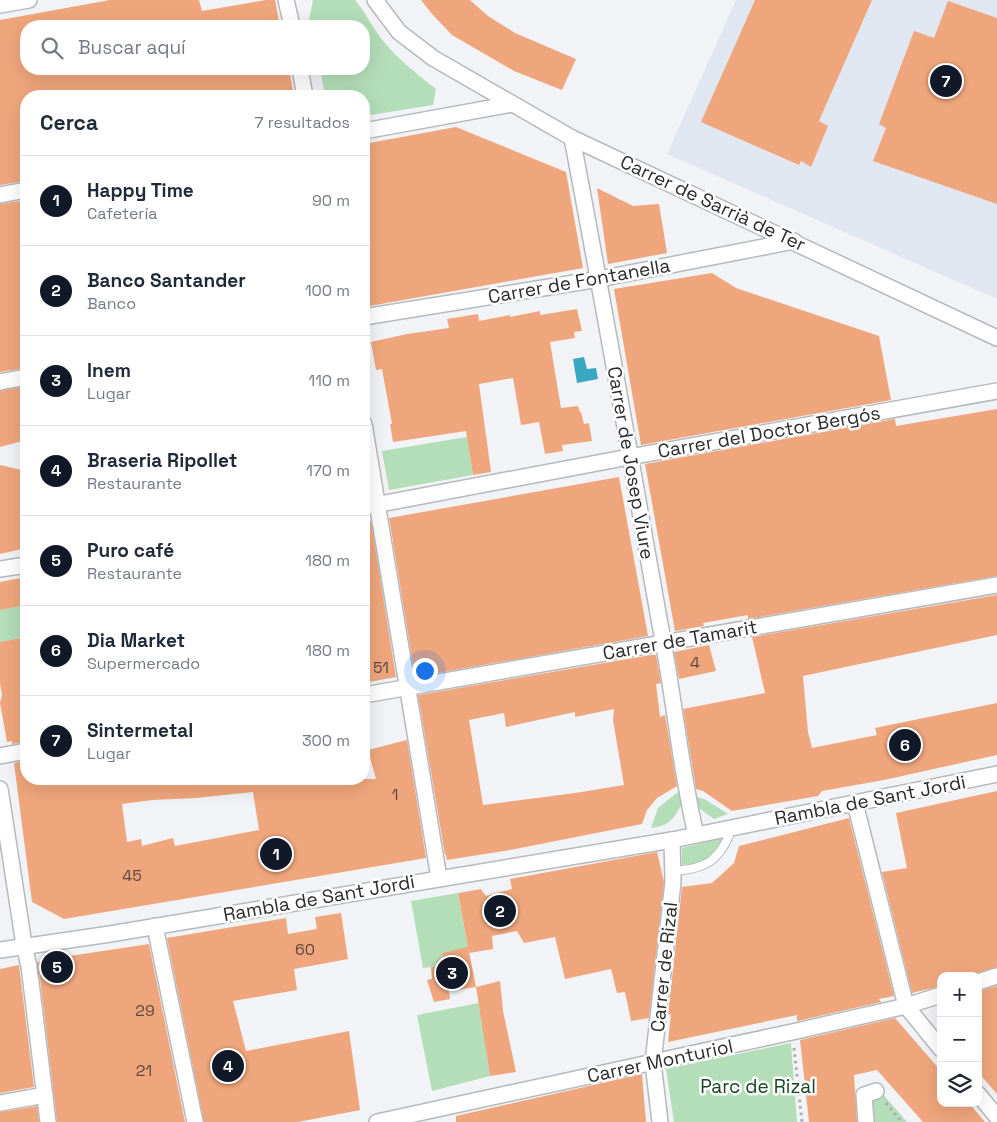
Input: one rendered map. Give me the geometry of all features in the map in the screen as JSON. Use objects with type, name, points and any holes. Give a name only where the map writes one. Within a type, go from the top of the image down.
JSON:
[{"type":"street","points":[[0,5],[28,0]]},
{"type":"street","points":[[289,13],[298,0]]},
{"type":"street","name":"Carrer de Sarrià de Ter","points":[[375,0],[399,32],[433,58],[572,138],[997,338]]},
{"type":"street","name":"Carrer de Sarrià de Ter","points":[[388,0],[433,58]]},
{"type":"street","points":[[301,75],[304,90]]},
{"type":"street","points":[[370,130],[512,104]]},
{"type":"street","name":"Carrer de Josep Viure","points":[[572,138],[599,279],[663,642],[686,789],[696,835]]},
{"type":"street","points":[[0,195],[20,191]]},
{"type":"street","name":"Carrer de Fontanella","points":[[370,316],[599,279],[794,241]]},
{"type":"street","points":[[0,382],[20,378]]},
{"type":"street","name":"Carrer del Doctor Bergós","points":[[371,506],[629,457],[997,391]]},
{"type":"street","points":[[371,506],[407,688],[439,878]]},
{"type":"street","points":[[0,569],[20,566]]},
{"type":"street","name":"Carrer de Tamarit","points":[[370,694],[997,585]]},
{"type":"street","points":[[0,756],[20,753]]},
{"type":"street","name":"Rambla de Sant Jordi","points":[[0,950],[24,945],[60,942],[672,840],[997,774]]},
{"type":"street","points":[[0,789],[24,945],[29,966],[48,1122]]},
{"type":"street","points":[[855,803],[906,1006],[937,1044]]},
{"type":"street","name":"Carrer de Rizal","points":[[660,1122],[653,1063],[673,882],[672,840]]},
{"type":"street","points":[[156,926],[195,1122]]},
{"type":"street","points":[[982,981],[997,976]]},
{"type":"street","name":"Carrer Monturiol","points":[[377,1122],[792,1032],[906,1006],[937,996]]},
{"type":"street","points":[[866,1122],[864,1095],[876,1091]]},
{"type":"street","points":[[0,1103],[45,1095]]},
{"type":"street","points":[[982,1099],[997,1117]]},
{"type":"lane","points":[[673,871],[690,870],[706,865],[722,849],[738,826]]},
{"type":"path","points":[[792,1032],[802,1122]]},
{"type":"path","points":[[876,1091],[902,1122]]},
{"type":"shaded area","points":[[736,0],[997,0],[997,299],[667,154]]},
{"type":"green space","points":[[313,0],[355,0],[369,20],[309,20]]},
{"type":"green space","points":[[370,21],[380,37],[408,67],[436,89],[433,105],[370,115],[370,90],[324,90],[321,75],[370,75]]},
{"type":"green space","points":[[467,437],[473,475],[389,490],[382,451]]},
{"type":"green space","points":[[20,606],[20,638],[0,642],[0,610]]},
{"type":"green space","points":[[678,792],[682,804],[673,818],[663,826],[651,828],[658,808]]},
{"type":"green space","points":[[692,795],[706,800],[728,814],[714,819],[696,806]]},
{"type":"green space","points":[[723,838],[712,855],[696,863],[682,865],[682,848]]},
{"type":"green space","points":[[458,893],[469,953],[450,951],[442,953],[443,958],[437,960],[438,966],[423,968],[411,901]]},
{"type":"green space","points":[[479,1003],[490,1076],[432,1091],[417,1015]]},
{"type":"green space","name":"Parc de Rizal","points":[[791,1043],[797,1122],[674,1122],[666,1069]]},
{"type":"green space","points":[[881,1092],[907,1122],[866,1122],[863,1099]]},
{"type":"water","points":[[584,357],[587,369],[596,368],[598,379],[577,383],[573,359]]},
{"type":"building","points":[[110,0],[199,0],[202,11],[275,0],[279,20],[20,20],[20,75],[290,75],[293,90],[20,90],[20,182],[0,185],[0,20]]},
{"type":"building","points":[[421,0],[470,0],[488,16],[515,33],[576,59],[562,90],[514,71],[452,35]]},
{"type":"building","points":[[755,0],[872,0],[819,121],[828,126],[811,167],[801,161],[799,165],[701,122]]},
{"type":"building","points":[[948,1],[997,18],[997,204],[873,161],[886,128],[879,124],[914,31],[934,38]]},
{"type":"building","points":[[456,127],[566,172],[583,268],[370,306],[370,143]]},
{"type":"building","points":[[597,188],[633,206],[659,204],[667,253],[608,264]]},
{"type":"building","points":[[20,201],[20,369],[0,372],[0,204]]},
{"type":"building","points":[[712,273],[736,288],[879,336],[891,400],[641,445],[614,289]]},
{"type":"building","points":[[577,309],[582,331],[574,332],[575,338],[550,342],[561,408],[578,406],[584,424],[589,423],[592,441],[562,445],[563,451],[545,454],[539,422],[521,425],[513,378],[479,384],[491,472],[473,475],[466,431],[393,442],[390,424],[392,424],[382,369],[376,370],[371,342],[407,334],[449,328],[447,319],[478,314],[479,321],[540,311],[540,315]]},
{"type":"building","points":[[20,387],[20,442],[0,447],[0,391]]},
{"type":"building","points":[[997,409],[997,576],[748,619],[748,615],[703,623],[704,626],[675,631],[645,464],[895,419],[896,426]]},
{"type":"building","points":[[0,465],[20,470],[20,549],[0,554]]},
{"type":"building","points":[[619,477],[648,636],[415,677],[389,518]]},
{"type":"building","points":[[370,521],[396,677],[370,682]]},
{"type":"building","points":[[20,578],[20,606],[0,610],[0,582]]},
{"type":"building","points":[[997,595],[997,635],[803,676],[808,732],[812,748],[877,735],[875,728],[997,703],[997,755],[884,780],[822,791],[818,796],[732,811],[703,791],[696,789],[683,709],[765,693],[752,637]]},
{"type":"building","points":[[20,638],[20,743],[12,744],[12,741],[7,742],[0,703],[2,695],[0,683],[0,642]]},
{"type":"building","points":[[709,645],[716,671],[679,679],[674,652]]},
{"type":"building","points":[[656,655],[661,683],[656,684],[660,717],[665,715],[677,786],[657,798],[647,810],[642,824],[510,850],[447,860],[418,695]],"holes":[[[614,709],[613,720],[624,785],[483,805],[469,720],[504,713],[506,727],[575,712],[575,717]]]},
{"type":"building","points":[[407,740],[426,858],[64,919],[32,902],[14,763],[20,762],[20,785],[370,785],[370,779],[376,779],[370,757],[370,749]],"holes":[[[253,792],[259,830],[175,846],[173,838],[142,846],[141,839],[127,842],[122,804]]]},
{"type":"building","points":[[997,791],[997,967],[982,972],[937,972],[937,987],[912,993],[882,872],[907,868],[896,813]]},
{"type":"building","points":[[849,818],[894,996],[879,999],[881,1002],[797,1021],[797,1015],[668,1042],[671,1014],[668,1015],[682,887],[712,883],[734,863],[739,846]]},
{"type":"building","points":[[657,852],[664,882],[649,1018],[631,1021],[625,992],[617,993],[611,969],[565,979],[555,937],[524,943],[517,931],[492,936],[493,949],[469,953],[458,893],[481,889],[486,896],[512,889],[510,879]]},
{"type":"building","points":[[341,913],[348,959],[294,969],[297,990],[233,1001],[246,1051],[349,1031],[360,1110],[298,1122],[204,1122],[167,938],[286,918],[288,934],[317,929],[315,917]]},
{"type":"building","points":[[149,944],[185,1122],[57,1122],[38,962]]},
{"type":"building","points":[[468,947],[476,987],[449,991],[450,999],[434,1002],[427,980],[432,979],[431,967],[438,966],[437,960],[443,958],[442,953]]},
{"type":"building","points":[[19,965],[34,1087],[0,1093],[0,969]]},
{"type":"building","points":[[500,981],[503,1011],[516,1072],[490,1076],[476,987]]},
{"type":"building","points":[[997,986],[997,1094],[982,1077],[982,990]]},
{"type":"building","points":[[895,1018],[937,1066],[937,1107],[972,1107],[985,1122],[923,1122],[877,1070],[854,1075],[857,1122],[809,1122],[800,1040]]},
{"type":"building","points":[[642,1074],[646,1122],[456,1122],[456,1116]]},
{"type":"building","points":[[37,1106],[39,1122],[0,1122],[0,1112]]},
{"type":"place","name":"Sintermetal","points":[[946,81]]},
{"type":"place","name":"Dia Market","points":[[905,745]]},
{"type":"place","name":"Happy Time","points":[[276,854]]},
{"type":"place","name":"Banco Santander","points":[[500,911]]},
{"type":"place","name":"Puro café","points":[[57,967]]},
{"type":"place","name":"Inem","points":[[452,973]]},
{"type":"place","name":"Braseria Ripollet","points":[[228,1066]]}]
